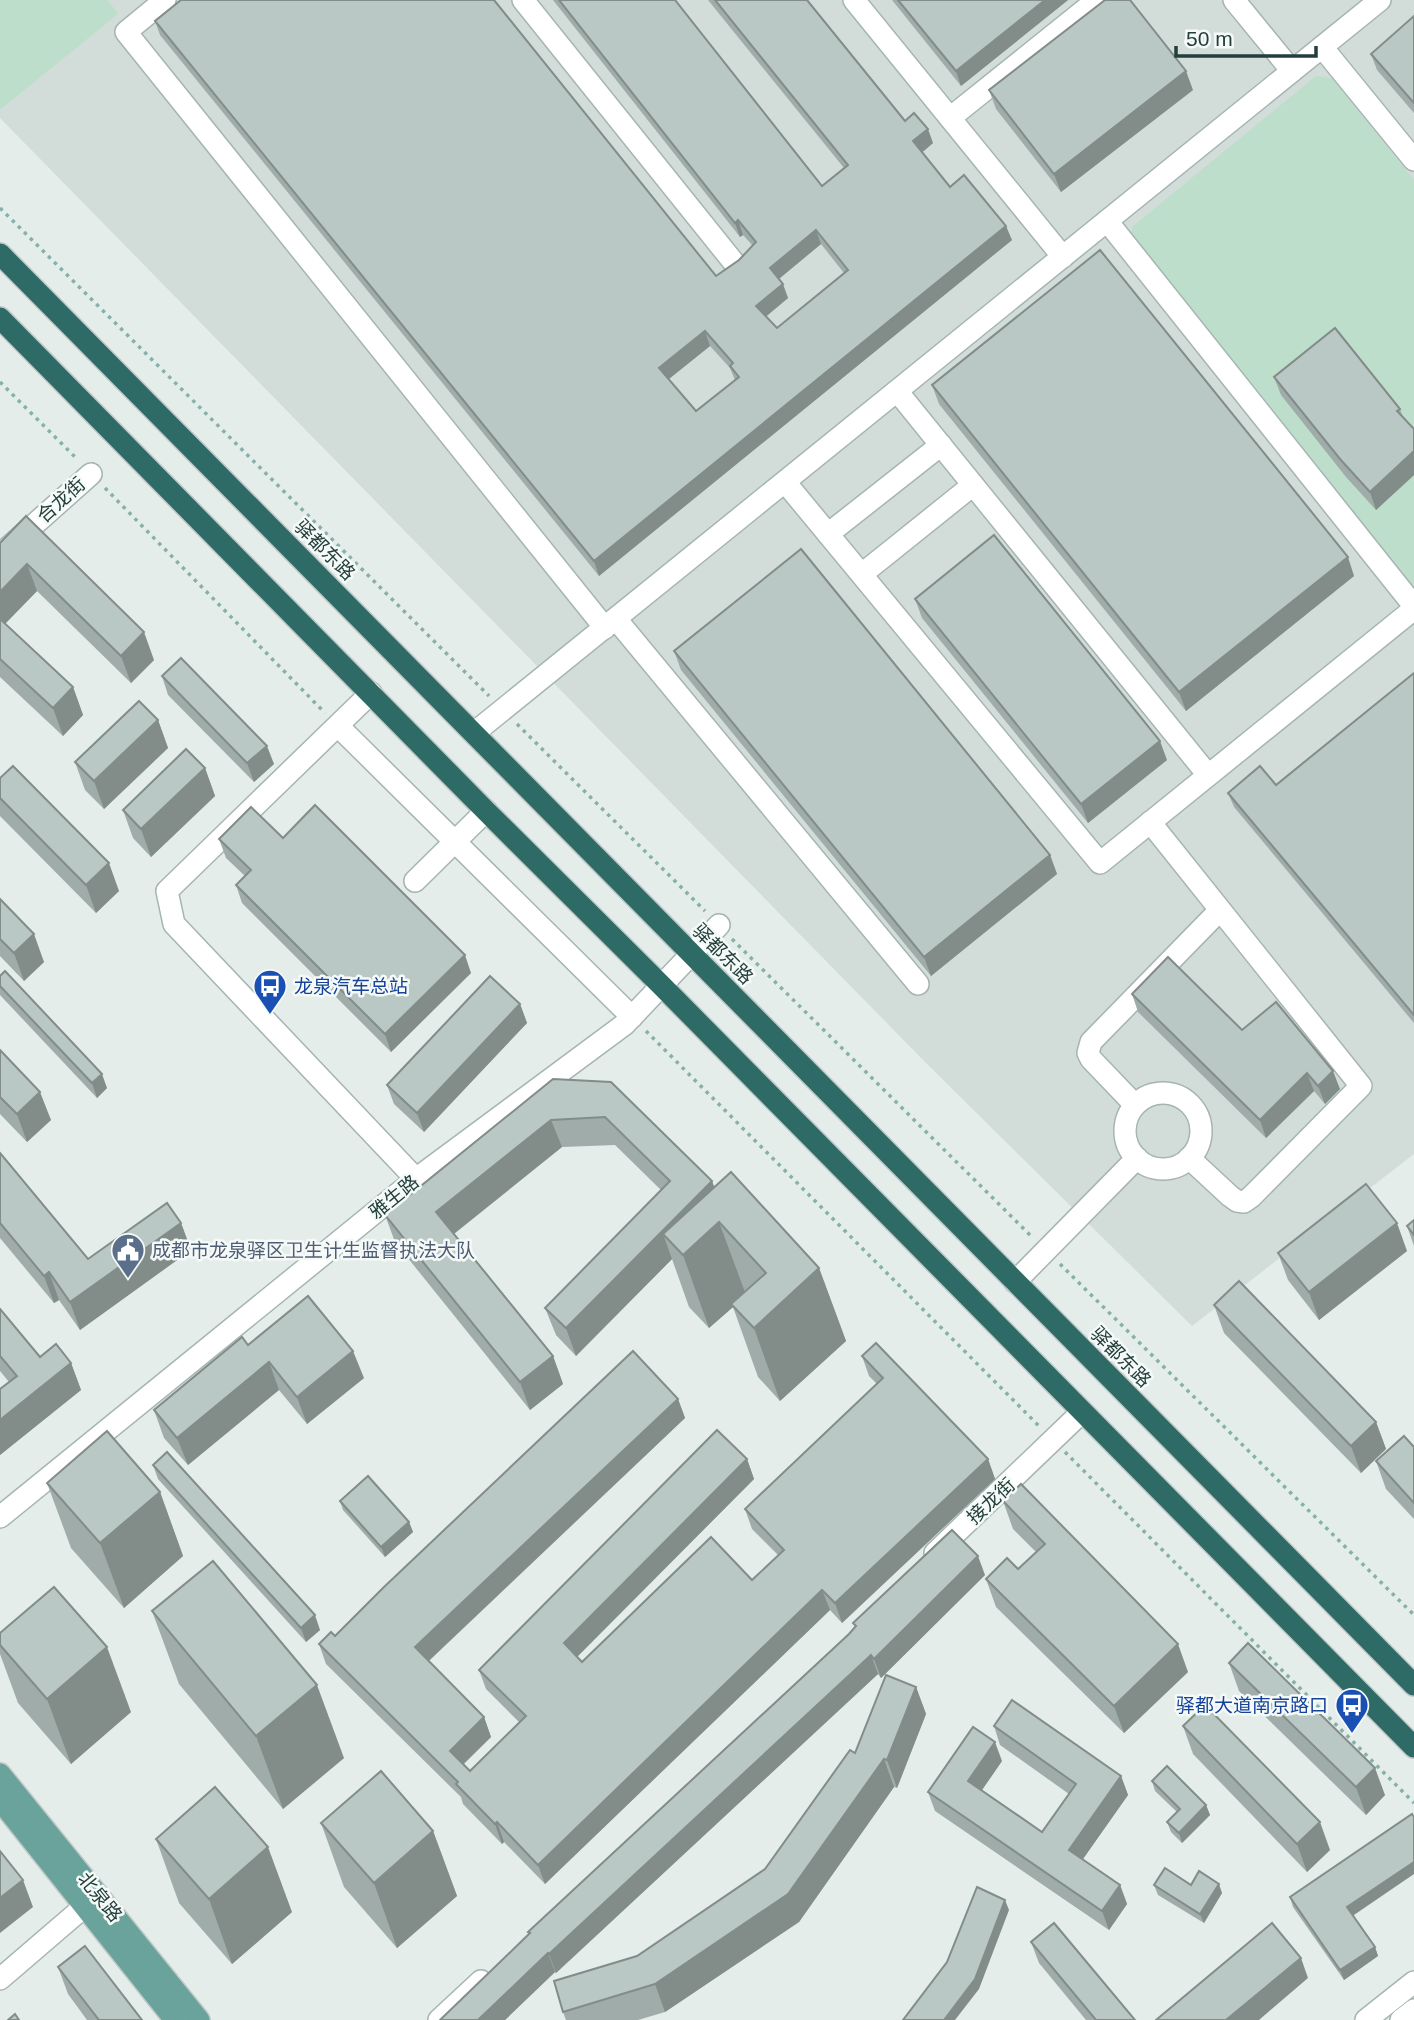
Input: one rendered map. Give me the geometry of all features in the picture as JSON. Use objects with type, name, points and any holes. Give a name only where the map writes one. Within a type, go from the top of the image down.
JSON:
[{"type":"highway","name":"驿都东路","points":[[0,254],[1414,1685]]},
{"type":"highway","points":[[0,318],[1414,1747]]},
{"type":"main road","name":"北泉路","points":[[0,1774],[199,2020]]},
{"type":"main road","name":"北泉路","points":[[0,1800],[175,2020]]},
{"type":"street","points":[[165,0],[126,32],[610,623],[918,984]]},
{"type":"street","points":[[523,0],[735,264]]},
{"type":"street","points":[[854,0],[1063,257]]},
{"type":"street","points":[[950,118],[1097,0]]},
{"type":"street","points":[[1234,0],[1292,71]]},
{"type":"street","points":[[474,733],[1380,0]]},
{"type":"street","points":[[1322,47],[1414,160]]},
{"type":"street","points":[[785,482],[1100,863],[1414,607],[1107,221]]},
{"type":"street","points":[[897,391],[1208,775]]},
{"type":"street","points":[[828,534],[941,445]]},
{"type":"street","name":"合龙街","points":[[0,555],[91,474]]},
{"type":"street","points":[[862,574],[973,485]]},
{"type":"street","points":[[371,693],[167,891],[174,924],[416,1179]]},
{"type":"street","points":[[338,726],[632,1017]]},
{"type":"street","points":[[415,881],[485,811]]},
{"type":"street","points":[[1150,822],[1361,1086],[1244,1202],[1230,1196],[1189,1158]]},
{"type":"street","points":[[1135,1105],[1091,1059],[1088,1053],[1091,1042],[1220,910]]},
{"type":"street","name":"雅生路","points":[[0,1517],[416,1179],[625,1024],[719,925]]},
{"type":"street","points":[[1157,1094],[1182,1098],[1198,1116],[1201,1128],[1195,1152],[1177,1167],[1164,1169],[1152,1167],[1137,1158],[1126,1141],[1125,1129],[1128,1116],[1135,1105],[1145,1097],[1157,1094]]},
{"type":"street","points":[[1015,1282],[1137,1158]]},
{"type":"street","name":"接龙街","points":[[922,1565],[1082,1412]]},
{"type":"street","points":[[0,1979],[85,1906]]},
{"type":"street","points":[[439,2020],[499,1963]]},
{"type":"street","points":[[1366,2020],[1414,1982]]},
{"type":"street","points":[[1401,2020],[1414,2010]]},
{"type":"path","points":[[0,382],[338,726]]},
{"type":"path","points":[[632,1017],[1414,1803]]},
{"type":"shaded area","points":[[108,0],[1414,0],[1414,1154],[1192,1326],[925,1062],[0,118],[0,110],[117,14]]},
{"type":"green space","points":[[0,0],[108,0],[118,14],[0,110]]},
{"type":"green space","points":[[1316,76],[1332,78],[1414,180],[1414,585],[1407,583],[1131,235],[1132,227]]},
{"type":"building","points":[[181,0],[494,0],[716,276],[739,260],[756,242],[738,220],[735,223],[559,0],[675,0],[822,186],[848,165],[715,0],[807,0],[905,121],[914,113],[928,129],[913,141],[950,187],[964,175],[1006,226],[594,561],[155,21]],"holes":[[[816,230],[848,270],[777,328],[756,306],[783,284],[770,268]],[[705,331],[733,363],[730,366],[739,377],[696,411],[659,368]]]},
{"type":"building","points":[[898,0],[1045,0],[956,71]]},
{"type":"building","points":[[1105,0],[1130,0],[1186,71],[1054,174],[989,90]]},
{"type":"building","points":[[1414,16],[1414,103],[1371,54]]},
{"type":"building","points":[[1100,250],[1348,557],[1179,692],[932,385]]},
{"type":"building","points":[[1335,328],[1400,409],[1397,411],[1414,429],[1414,451],[1370,492],[1274,377]]},
{"type":"building","points":[[26,516],[144,632],[121,656],[27,564],[0,592],[0,543]]},
{"type":"building","points":[[994,535],[1160,741],[1081,804],[915,599]]},
{"type":"building","points":[[801,549],[1050,855],[924,957],[674,651]]},
{"type":"building","points":[[0,619],[73,687],[53,708],[0,659]]},
{"type":"building","points":[[181,658],[267,746],[247,763],[162,676]]},
{"type":"building","points":[[1414,673],[1414,1015],[1228,793],[1260,766],[1276,785]]},
{"type":"building","points":[[139,701],[158,720],[94,781],[75,762]]},
{"type":"building","points":[[186,749],[205,768],[141,829],[123,810]]},
{"type":"building","points":[[13,766],[109,863],[86,885],[0,798],[0,778]]},
{"type":"building","points":[[315,805],[465,955],[385,1034],[236,885],[251,870],[219,839],[251,807],[283,838]]},
{"type":"building","points":[[0,899],[34,934],[14,953],[0,939]]},
{"type":"building","points":[[1168,957],[1242,1030],[1276,1002],[1333,1071],[1318,1086],[1307,1073],[1260,1120],[1132,994]]},
{"type":"building","points":[[5,971],[102,1074],[92,1083],[0,986],[0,976]]},
{"type":"building","points":[[490,976],[520,1004],[417,1113],[387,1085]]},
{"type":"building","points":[[0,1050],[40,1092],[17,1114],[0,1097]]},
{"type":"building","points":[[553,1079],[611,1082],[712,1181],[566,1328],[545,1308],[670,1181],[605,1117],[551,1120],[436,1212],[553,1356],[520,1382],[385,1215]]},
{"type":"building","points":[[0,1153],[88,1259],[167,1203],[181,1223],[70,1302],[49,1272],[44,1276],[0,1223]]},
{"type":"building","points":[[731,1172],[819,1268],[754,1328],[731,1304],[766,1273],[719,1222],[683,1255],[663,1234]]},
{"type":"building","points":[[1366,1184],[1397,1223],[1309,1292],[1278,1253]]},
{"type":"building","points":[[1414,1220],[1414,1235],[1407,1226]]},
{"type":"building","points":[[1239,1281],[1376,1422],[1351,1446],[1214,1305]]},
{"type":"building","points":[[308,1296],[353,1351],[297,1397],[269,1362],[177,1438],[154,1410],[242,1337],[248,1345]]},
{"type":"building","points":[[0,1309],[40,1357],[56,1344],[71,1363],[0,1420],[0,1389],[17,1376],[0,1356]]},
{"type":"building","points":[[876,1343],[988,1459],[835,1603],[822,1590],[538,1865],[319,1644],[331,1632],[335,1636],[633,1351],[678,1399],[415,1647],[484,1717],[450,1751],[470,1771],[526,1716],[479,1670],[717,1430],[747,1459],[564,1643],[582,1662],[711,1537],[752,1580],[784,1550],[745,1509],[883,1378],[862,1356]]},
{"type":"building","points":[[107,1431],[160,1492],[100,1543],[47,1483]]},
{"type":"building","points":[[1404,1436],[1414,1447],[1414,1503],[1376,1461]]},
{"type":"building","points":[[167,1452],[315,1615],[301,1628],[153,1465]]},
{"type":"building","points":[[368,1476],[409,1522],[381,1547],[340,1501]]},
{"type":"building","points":[[1021,1484],[1178,1644],[1114,1706],[986,1579],[1007,1558],[1018,1569],[1045,1544],[1003,1501]]},
{"type":"building","points":[[952,1530],[978,1556],[874,1659],[871,1655],[478,2020],[440,2020],[530,1933],[528,1932],[849,1634],[856,1626],[853,1623]]},
{"type":"building","points":[[213,1561],[317,1685],[256,1736],[152,1611]]},
{"type":"building","points":[[54,1587],[107,1647],[47,1699],[0,1645],[0,1633]]},
{"type":"building","points":[[1248,1643],[1375,1768],[1356,1787],[1229,1663]]},
{"type":"building","points":[[886,1675],[916,1687],[887,1760],[884,1759],[788,1894],[655,1984],[563,2012],[554,1981],[637,1956],[765,1869],[850,1750],[855,1753]]},
{"type":"building","points":[[1012,1700],[1121,1776],[1069,1850],[1120,1885],[1102,1911],[928,1792],[973,1727],[995,1742],[968,1781],[1042,1832],[1076,1784],[994,1726]]},
{"type":"building","points":[[1205,1705],[1320,1822],[1297,1844],[1183,1726]]},
{"type":"building","points":[[1167,1766],[1206,1805],[1179,1833],[1167,1822],[1180,1809],[1152,1781]]},
{"type":"building","points":[[381,1771],[433,1831],[374,1883],[321,1823]]},
{"type":"building","points":[[215,1787],[268,1847],[209,1899],[156,1839]]},
{"type":"building","points":[[1412,1814],[1414,1862],[1347,1907],[1375,1947],[1340,1970],[1290,1897]]},
{"type":"building","points":[[0,1851],[23,1880],[0,1898]]},
{"type":"building","points":[[1165,1868],[1191,1885],[1199,1871],[1219,1884],[1200,1914],[1154,1885]]},
{"type":"building","points":[[977,1887],[1005,1900],[975,1979],[944,2020],[903,2020],[947,1962]]},
{"type":"building","points":[[1054,1923],[1135,2020],[1096,2020],[1031,1942]]},
{"type":"building","points":[[1272,1923],[1301,1958],[1226,2020],[1156,2020]]},
{"type":"building","points":[[85,1946],[142,2020],[99,2020],[58,1967]]},
{"type":"building","points":[[15,2014],[19,2020],[8,2020]]},
{"type":"place","name":"龙泉汽车总站","points":[[270,1016]]},
{"type":"place","name":"成都市龙泉驿区卫生计生监督执法大队","points":[[128,1280]]},
{"type":"place","name":"驿都大道南京路口","points":[[1352,1735]]}]
